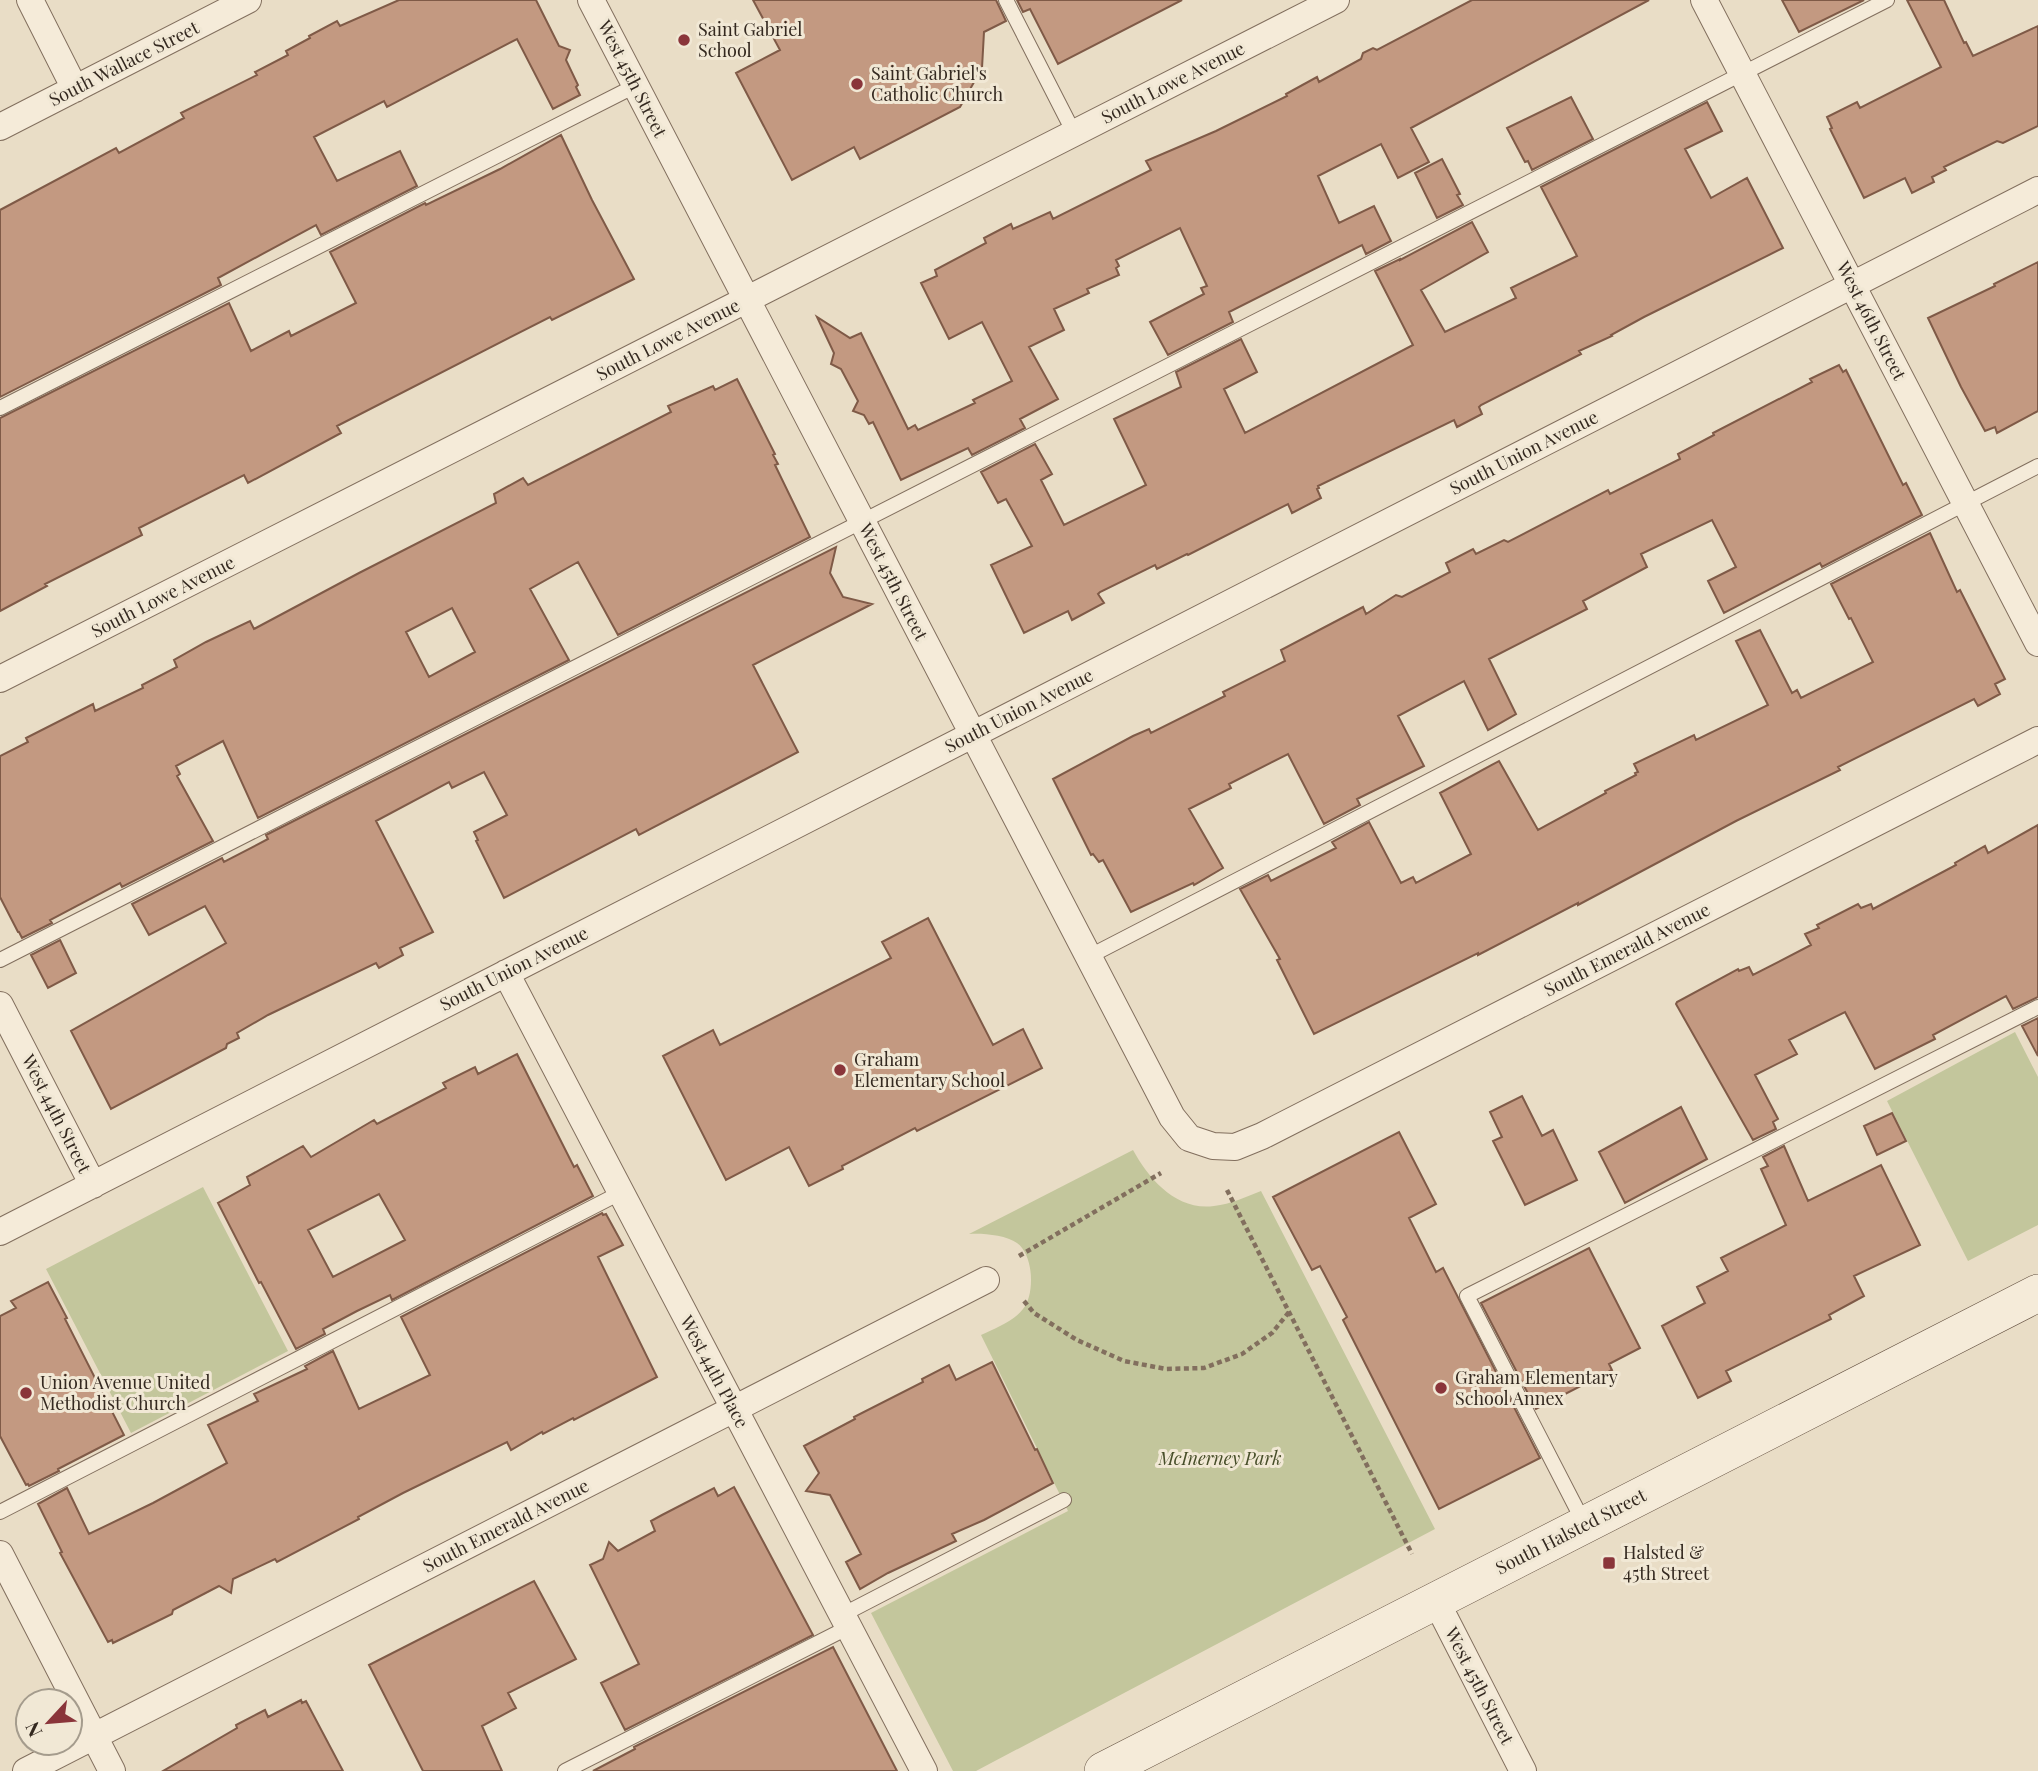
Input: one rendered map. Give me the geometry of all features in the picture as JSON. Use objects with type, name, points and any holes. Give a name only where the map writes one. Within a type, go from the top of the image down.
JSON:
[{"type":"main road","name":"South Halsted Street","points":[[1103,1771],[2038,1293]]},
{"type":"street","points":[[30,0],[75,89]]},
{"type":"street","name":"South Wallace Street","points":[[0,127],[248,0]]},
{"type":"street","name":"West 45th Street","points":[[591,0],[1172,1117],[1189,1138],[1213,1146]]},
{"type":"street","name":"South Lowe Avenue","points":[[0,679],[1336,0]]},
{"type":"street","name":"West 46th Street","points":[[1704,0],[2038,643]]},
{"type":"street","name":"South Union Avenue","points":[[0,1232],[2038,190]]},
{"type":"street","name":"South Emerald Avenue","points":[[1213,1146],[1235,1147],[1262,1136],[2038,740]]},
{"type":"street","name":"West 44th Place","points":[[506,974],[923,1771]]},
{"type":"street","name":"West 44th Street","points":[[0,1005],[93,1185]]},
{"type":"street","name":"South Emerald Avenue","points":[[26,1771],[986,1280]]},
{"type":"street","points":[[0,1554],[112,1771]]},
{"type":"street","name":"West 45th Street","points":[[1436,1601],[1522,1771]]},
{"type":"lane","points":[[1006,0],[1074,134]]},
{"type":"lane","points":[[0,960],[1887,0]]},
{"type":"lane","points":[[0,408],[635,86]]},
{"type":"lane","points":[[1088,957],[2038,466]]},
{"type":"lane","points":[[1585,1525],[1467,1296],[2038,1007]]},
{"type":"lane","points":[[0,1512],[620,1193]]},
{"type":"lane","points":[[565,1771],[846,1621],[1064,1500]]},
{"type":"path","points":[[1019,1256],[1161,1173]]},
{"type":"path","points":[[1227,1190],[1412,1554]]},
{"type":"path","points":[[1024,1301],[1034,1313],[1077,1340],[1124,1361],[1166,1369],[1204,1368],[1242,1354],[1272,1333],[1289,1312]]},
{"type":"green space","points":[[2015,1032],[2038,1077],[2038,1225],[1968,1261],[1887,1101]]},
{"type":"green space","name":"McInerney Park","points":[[1133,1150],[1147,1172],[1165,1191],[1188,1203],[1214,1206],[1261,1191],[1435,1529],[976,1771],[953,1771],[871,1613],[1068,1511],[981,1335],[1014,1318],[1027,1303],[1031,1275],[1027,1256],[1017,1243],[1007,1238],[969,1234]]},
{"type":"green space","points":[[203,1187],[288,1351],[131,1433],[46,1269]]},
{"type":"building","points":[[399,0],[536,0],[559,46],[570,50],[566,60],[580,95],[553,109],[517,39],[387,107],[384,101],[314,137],[337,181],[400,151],[417,186],[321,235],[316,225],[218,278],[221,285],[0,397],[0,210],[116,148],[119,153],[184,118],[181,113],[257,75],[255,72],[288,55],[286,51],[337,21],[340,26]]},
{"type":"building","name":"Saint Gabriel's Catholic Church","points":[[753,0],[996,0],[1006,21],[984,32],[982,68],[960,107],[860,159],[854,147],[792,180],[736,73],[780,50]]},
{"type":"building","points":[[1017,0],[1182,0],[1058,64],[1030,9],[1023,12]]},
{"type":"building","points":[[1472,0],[1649,0],[1411,128],[1429,162],[1398,178],[1381,144],[1318,176],[1339,223],[1374,206],[1391,241],[1366,254],[1362,245],[1229,312],[1233,322],[1168,355],[1150,322],[1204,294],[1201,288],[1207,286],[1180,228],[1116,260],[1119,275],[1087,289],[1089,293],[1054,309],[1064,330],[1029,347],[1058,399],[1020,419],[1025,428],[972,455],[968,448],[901,480],[873,422],[869,424],[864,415],[853,411],[858,401],[841,369],[831,364],[834,353],[817,317],[850,338],[861,333],[908,429],[915,425],[918,430],[975,403],[973,400],[1012,381],[982,322],[949,339],[921,283],[937,276],[935,270],[986,243],[984,238],[1011,224],[1013,229],[1050,212],[1053,219],[1151,170],[1146,161],[1216,131],[1287,96],[1286,94],[1317,77],[1319,82],[1361,59],[1363,53],[1373,48],[1377,50]]},
{"type":"building","points":[[1782,0],[1864,0],[1799,32]]},
{"type":"building","points":[[1907,0],[1944,0],[1973,56],[2038,26],[2038,126],[2003,143],[1997,141],[1944,167],[1946,170],[1932,177],[1934,182],[1912,193],[1905,178],[1864,198],[1830,129],[1832,128],[1827,117],[1857,102],[1860,108],[1941,67]]},
{"type":"building","points":[[1571,97],[1593,139],[1532,170],[1507,128]]},
{"type":"building","points":[[1707,102],[1722,131],[1685,149],[1711,198],[1747,178],[1783,248],[1579,351],[1581,354],[1481,405],[1479,407],[1482,414],[1457,427],[1454,420],[1318,486],[1321,498],[1292,513],[1288,504],[1188,555],[1157,569],[1155,565],[1100,592],[1098,594],[1104,603],[1072,620],[1068,611],[1024,633],[991,565],[1032,546],[1006,499],[998,503],[981,472],[1035,444],[1052,474],[1041,480],[1064,525],[1146,485],[1114,419],[1181,387],[1176,372],[1241,339],[1257,372],[1224,389],[1245,433],[1413,345],[1375,271],[1472,222],[1488,252],[1421,290],[1445,332],[1516,298],[1511,288],[1577,256],[1541,187]]},
{"type":"building","points":[[561,135],[634,279],[552,320],[550,317],[337,426],[341,433],[248,483],[244,475],[139,528],[142,535],[45,584],[47,586],[0,611],[0,418],[229,303],[251,351],[289,331],[291,336],[356,303],[330,252],[425,203],[426,205],[500,169]]},
{"type":"building","points":[[1442,159],[1463,205],[1437,218],[1415,173]]},
{"type":"building","points":[[2038,262],[2038,411],[1997,433],[1995,427],[1985,431],[1928,318]]},
{"type":"building","points":[[1839,365],[1843,372],[1846,370],[1903,485],[1906,483],[1922,515],[1822,567],[1820,563],[1724,613],[1708,581],[1736,567],[1712,520],[1641,554],[1647,567],[1583,601],[1587,609],[1489,659],[1516,714],[1488,730],[1464,681],[1398,716],[1424,766],[1357,799],[1360,805],[1324,824],[1288,754],[1229,784],[1231,788],[1189,809],[1223,868],[1194,885],[1193,883],[1131,912],[1103,860],[1099,862],[1091,855],[1053,779],[1133,736],[1149,729],[1151,733],[1225,696],[1223,692],[1285,661],[1281,650],[1363,607],[1366,614],[1396,595],[1402,597],[1450,572],[1446,563],[1473,549],[1476,554],[1504,540],[1508,542],[1608,490],[1610,494],[1680,459],[1678,454],[1714,435],[1713,433],[1812,382],[1810,379]]},
{"type":"building","points":[[737,379],[775,454],[773,455],[778,464],[775,465],[810,537],[618,635],[578,562],[530,589],[569,660],[258,818],[223,741],[176,766],[180,774],[177,776],[213,841],[122,887],[120,883],[22,938],[0,897],[0,756],[28,742],[26,738],[93,704],[95,711],[143,688],[142,685],[177,667],[174,660],[206,642],[250,621],[254,629],[496,503],[494,494],[523,478],[528,485],[671,412],[668,406],[713,386],[715,390]],"holes":[[[452,608],[475,652],[429,677],[406,632]]]},
{"type":"building","points":[[1930,533],[1957,592],[1960,590],[2005,679],[1995,684],[2000,694],[1978,706],[1974,699],[1838,767],[1840,770],[1736,821],[1578,905],[1314,1034],[1277,960],[1280,959],[1240,889],[1268,875],[1271,881],[1336,848],[1332,842],[1369,822],[1401,883],[1413,877],[1416,883],[1471,854],[1440,793],[1499,761],[1538,830],[1636,775],[1638,772],[1634,764],[1694,735],[1696,740],[1768,705],[1736,641],[1760,630],[1792,693],[1797,690],[1801,698],[1873,662],[1831,584]]},
{"type":"building","points":[[836,547],[830,573],[843,597],[872,604],[753,665],[798,752],[639,835],[636,829],[504,898],[474,832],[507,815],[484,772],[452,788],[449,782],[376,821],[433,932],[400,948],[403,955],[379,968],[376,963],[268,1015],[237,1033],[239,1038],[227,1044],[226,1048],[111,1109],[71,1031],[226,943],[205,906],[149,935],[132,904],[222,858],[224,862],[268,839],[266,835]]},
{"type":"building","points":[[2038,825],[2038,997],[2013,1009],[2006,996],[1933,1035],[1935,1039],[1875,1069],[1845,1012],[1789,1040],[1797,1054],[1755,1075],[1778,1119],[1773,1122],[1776,1129],[1753,1140],[1677,1002],[1738,969],[1739,971],[1749,967],[1753,975],[1811,945],[1805,934],[1819,928],[1817,925],[1858,904],[1861,908],[1871,904],[1873,909],[1956,865],[1955,863],[1985,846],[1988,853]]},
{"type":"building","points":[[928,918],[993,1045],[1023,1029],[1042,1068],[917,1131],[915,1128],[809,1186],[789,1147],[726,1180],[663,1056],[713,1030],[720,1045],[891,958],[882,942]]},
{"type":"building","points":[[60,940],[76,973],[48,988],[31,955]]},
{"type":"building","points":[[2038,1018],[2038,1056],[2022,1026]]},
{"type":"building","points":[[517,1054],[574,1167],[577,1165],[593,1196],[392,1300],[390,1295],[357,1311],[323,1329],[325,1334],[296,1349],[218,1203],[250,1185],[247,1177],[303,1146],[311,1157],[374,1120],[377,1124],[446,1088],[443,1083],[475,1067],[478,1074]],"holes":[[[379,1194],[405,1240],[333,1277],[308,1230]]]},
{"type":"building","points":[[1522,1096],[1542,1136],[1553,1130],[1577,1180],[1525,1205],[1493,1141],[1502,1137],[1490,1112]]},
{"type":"building","points":[[1681,1107],[1707,1159],[1625,1203],[1599,1152]]},
{"type":"building","points":[[1892,1113],[1906,1141],[1877,1155],[1864,1126]]},
{"type":"building","name":"Graham Elementary School Annex","points":[[1399,1132],[1436,1204],[1409,1218],[1436,1272],[1443,1268],[1540,1458],[1439,1509],[1343,1320],[1347,1317],[1320,1266],[1312,1270],[1273,1197]]},
{"type":"building","points":[[1784,1146],[1808,1201],[1881,1165],[1920,1245],[1854,1276],[1864,1296],[1829,1315],[1831,1319],[1726,1371],[1731,1381],[1698,1398],[1662,1326],[1705,1303],[1697,1287],[1728,1271],[1721,1258],[1786,1225],[1761,1169],[1768,1166],[1763,1157]]},
{"type":"building","points":[[602,1213],[606,1214],[623,1245],[598,1257],[657,1377],[574,1420],[573,1418],[543,1434],[542,1432],[511,1450],[507,1442],[403,1493],[277,1562],[275,1559],[233,1579],[231,1593],[219,1586],[173,1610],[172,1614],[113,1643],[112,1640],[108,1642],[60,1553],[62,1552],[38,1504],[67,1488],[89,1534],[153,1503],[227,1463],[208,1425],[258,1401],[254,1394],[307,1369],[305,1366],[333,1351],[359,1409],[430,1375],[401,1317]]},
{"type":"building","points":[[1589,1248],[1640,1348],[1609,1364],[1612,1370],[1536,1409],[1481,1303]]},
{"type":"building","points":[[48,1282],[124,1435],[29,1486],[0,1436],[0,1316],[16,1308],[11,1301]]},
{"type":"building","points":[[992,1362],[1053,1483],[952,1534],[956,1541],[860,1589],[846,1562],[861,1554],[830,1495],[806,1491],[819,1473],[804,1446],[923,1382],[922,1379],[949,1365],[956,1380]]},
{"type":"building","points":[[734,1487],[813,1635],[625,1730],[601,1683],[639,1664],[590,1565],[603,1559],[609,1542],[618,1551],[655,1531],[651,1521],[714,1488],[718,1496]]},
{"type":"building","points":[[534,1581],[576,1659],[508,1693],[516,1708],[482,1726],[502,1771],[423,1771],[369,1665]]},
{"type":"building","points":[[833,1647],[897,1771],[593,1771],[635,1749],[634,1747]]},
{"type":"building","points":[[301,1700],[302,1703],[306,1701],[343,1771],[163,1771],[265,1710],[268,1717]]},
{"type":"place","name":"Saint Gabriel School","points":[[684,40]]},
{"type":"place","name":"Saint Gabriel's Catholic Church","points":[[857,84]]},
{"type":"place","name":"Graham Elementary School","points":[[840,1070]]},
{"type":"place","name":"Graham Elementary School Annex","points":[[1441,1388]]},
{"type":"place","name":"Union Avenue United Methodist Church","points":[[26,1393]]},
{"type":"place","name":"Halsted & 45th Street","points":[[1609,1563]]}]
